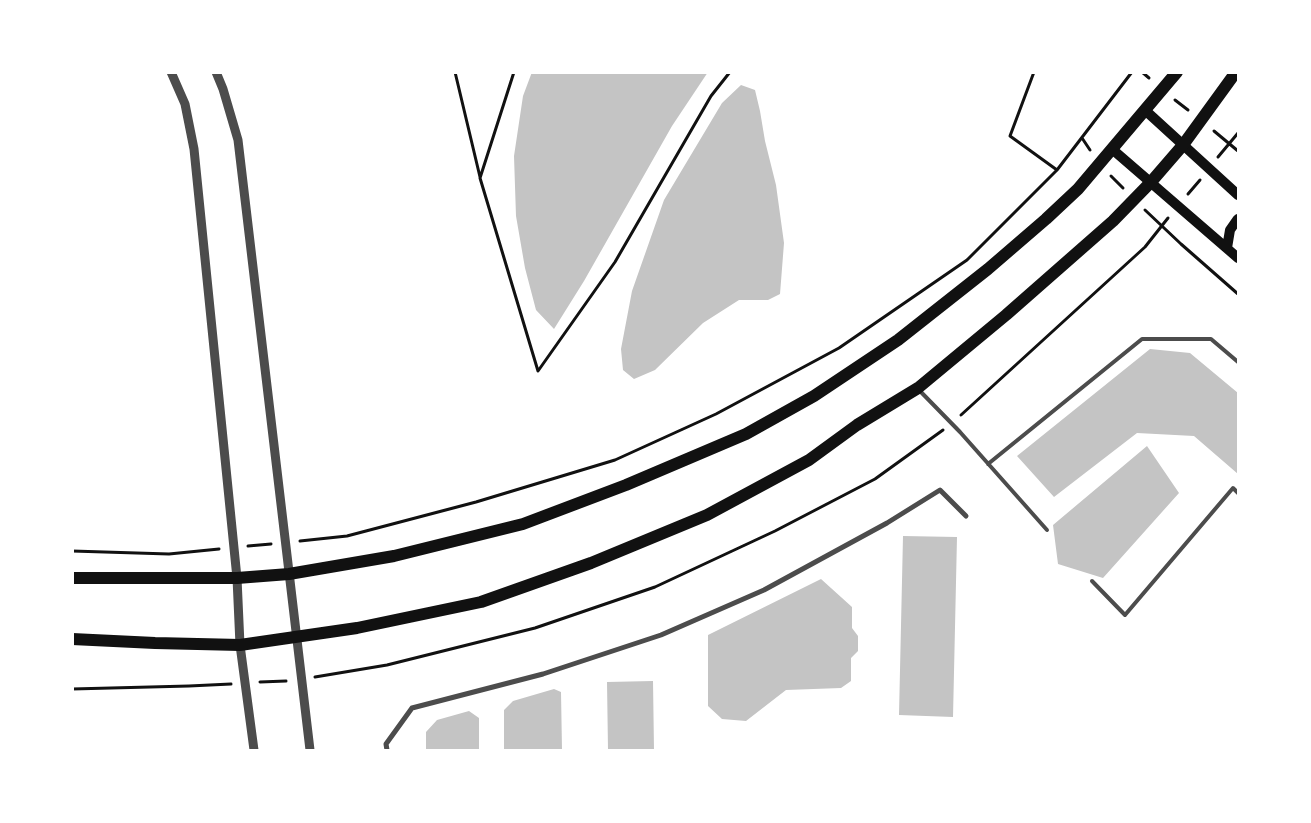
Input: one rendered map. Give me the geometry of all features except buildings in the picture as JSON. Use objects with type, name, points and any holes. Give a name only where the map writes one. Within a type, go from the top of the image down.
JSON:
[{"type":"main road","points":[[72,578],[237,578],[289,574],[394,556],[523,524],[626,486],[746,434],[814,396],[898,340],[988,269],[1078,189],[1146,111],[1177,72]]},
{"type":"main road","points":[[72,639],[240,645],[357,628],[482,602],[591,563],[707,515],[809,460],[857,426],[918,388],[1006,315],[1113,221],[1150,182],[1184,145],[1236,72]]},
{"type":"main road","points":[[1146,111],[1238,195]]},
{"type":"main road","points":[[1112,149],[1238,258]]},
{"type":"main road","points":[[1227,248],[1230,230],[1238,219]]},
{"type":"street","points":[[171,72],[185,104],[194,149],[237,578],[240,645],[254,750]]},
{"type":"street","points":[[216,72],[238,140],[310,750]]},
{"type":"street","points":[[387,750],[386,744],[412,708],[543,674],[661,635],[764,590],[887,523],[940,490],[966,516]]},
{"type":"lane","points":[[988,464],[1142,339],[1211,339],[1238,362]]},
{"type":"lane","points":[[918,388],[1047,530]]},
{"type":"lane","points":[[1092,581],[1125,615],[1233,488],[1238,493]]},
{"type":"path","points":[[455,72],[480,178],[538,371],[615,262],[711,96],[730,72]]},
{"type":"path","points":[[480,178],[514,72]]},
{"type":"path","points":[[1034,72],[1010,136],[1057,170]]},
{"type":"path","points":[[72,552],[169,554],[347,536],[476,502],[615,460],[716,414],[839,348],[967,260],[1057,170],[1132,72]]},
{"type":"path","points":[[1082,138],[1100,164],[1133,199],[1238,294]]}]
